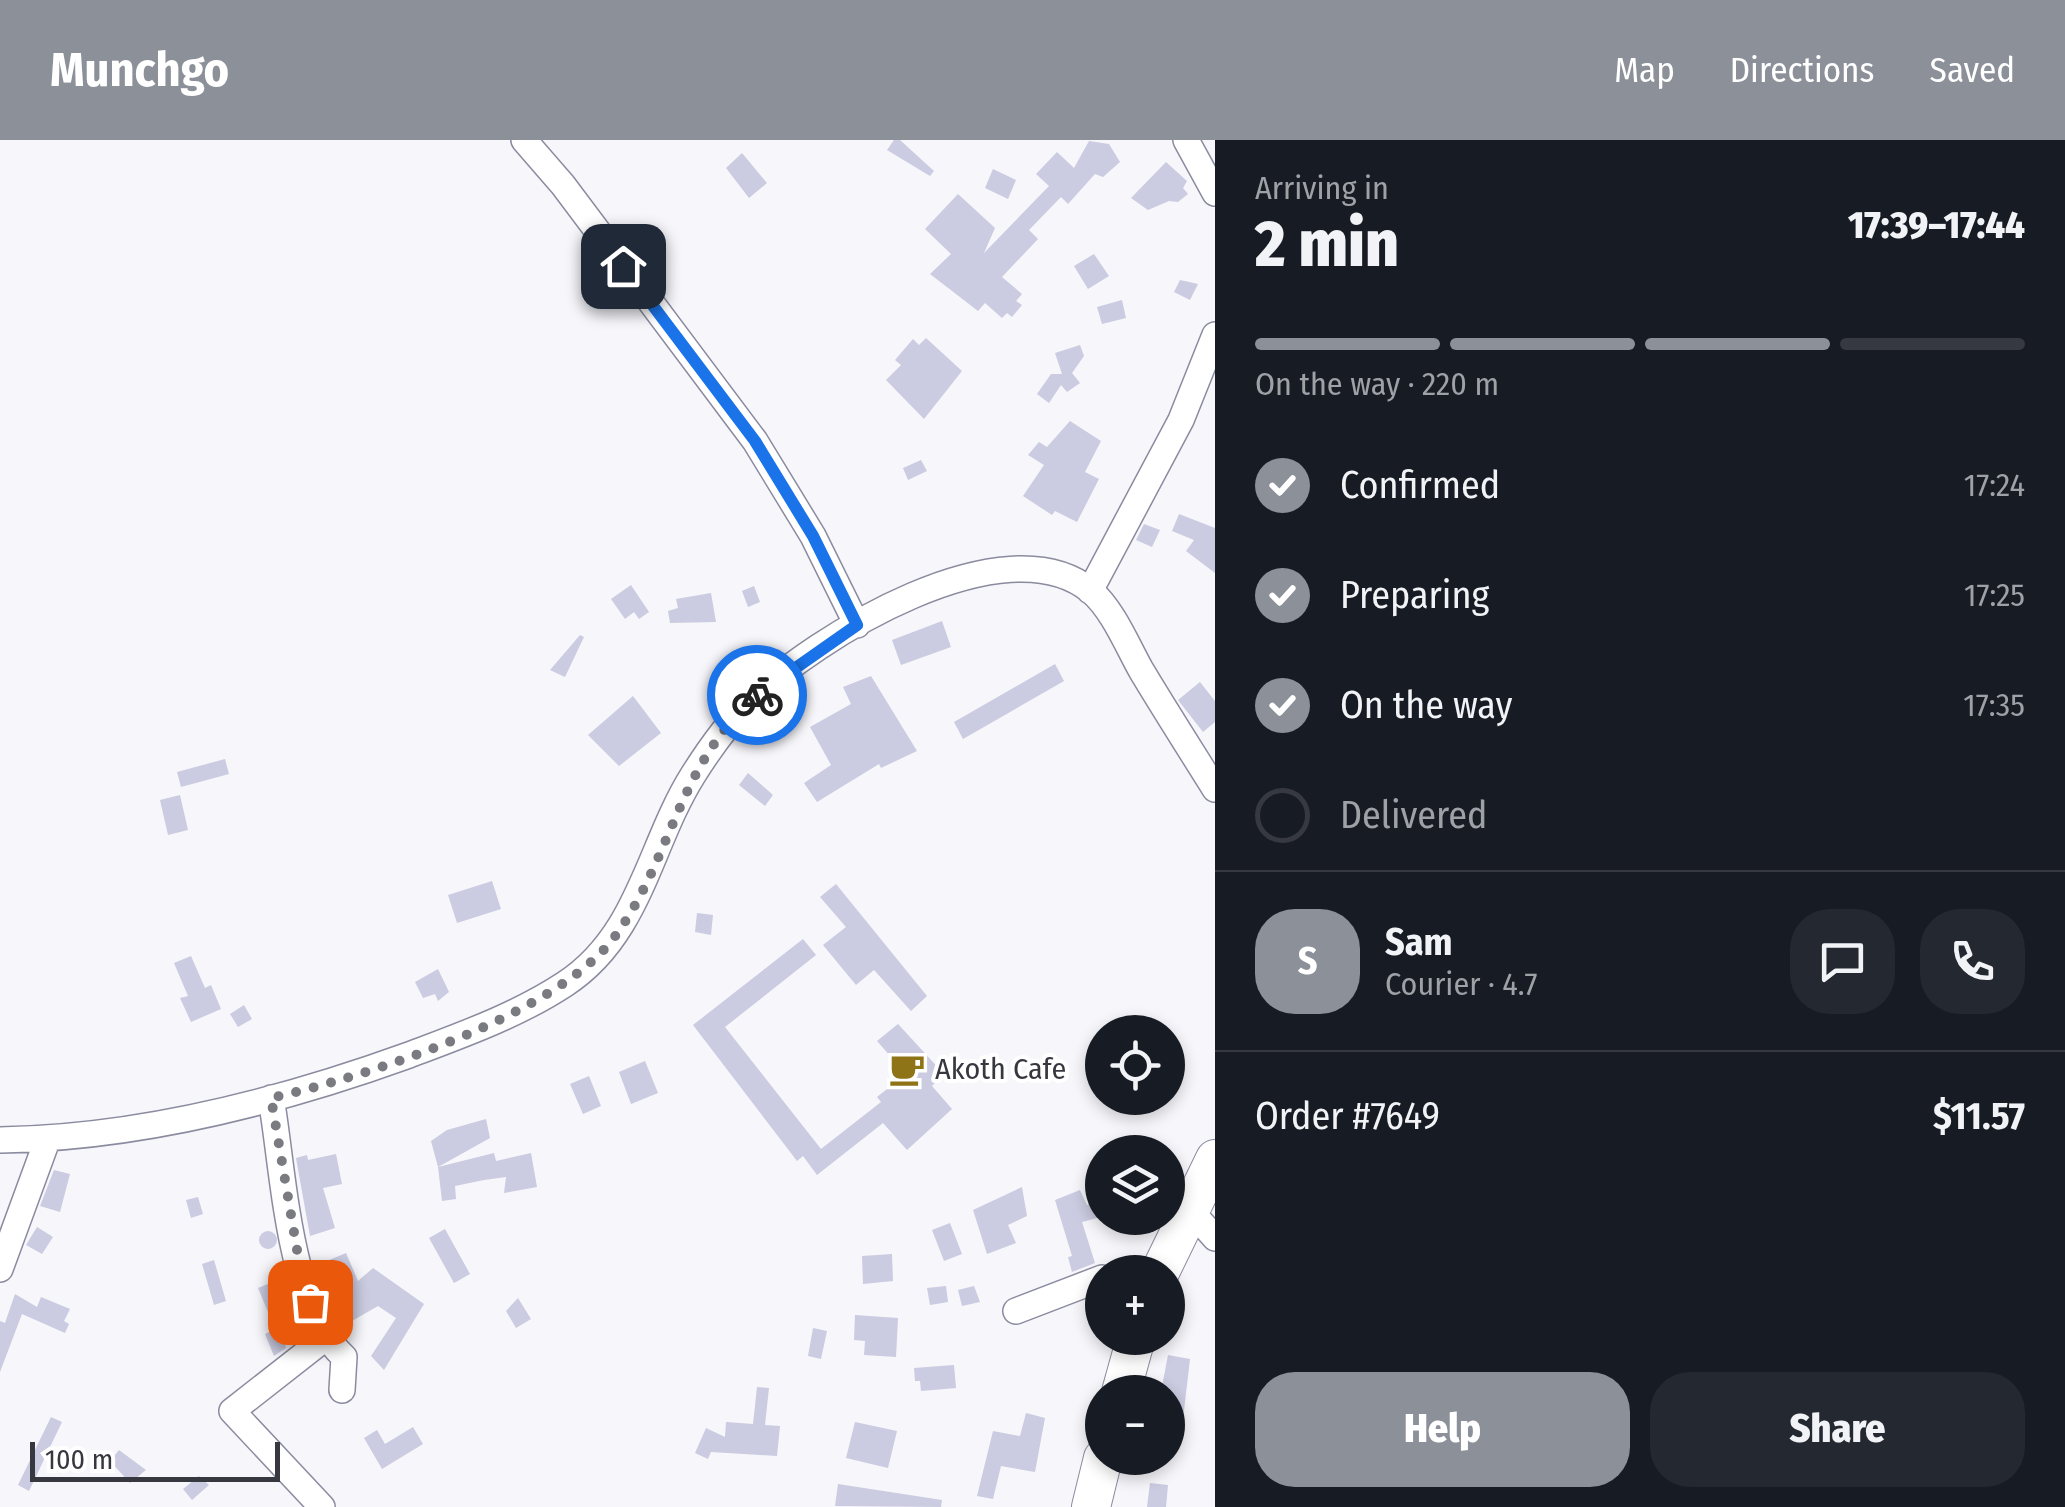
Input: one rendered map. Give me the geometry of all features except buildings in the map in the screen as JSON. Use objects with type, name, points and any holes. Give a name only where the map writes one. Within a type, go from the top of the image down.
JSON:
[{"type":"highway","points":[[1168,1255],[1215,1158]]},
{"type":"highway","points":[[1092,1507],[1099,1475]]},
{"type":"street","points":[[524,140],[563,184],[755,441],[813,536],[857,625]]},
{"type":"street","points":[[1186,140],[1215,193]]},
{"type":"street","points":[[1090,591],[1182,420],[1215,335]]},
{"type":"street","points":[[0,1140],[48,1138],[174,1121],[323,1086],[474,1031],[565,984],[617,935],[689,780],[718,735],[781,674],[857,625],[988,570],[1035,569],[1090,591],[1115,623],[1215,789]]},
{"type":"street","points":[[271,1098],[302,1279],[324,1339],[344,1358],[342,1390]]},
{"type":"street","points":[[0,1270],[48,1138]]},
{"type":"street","points":[[1189,1208],[1215,1238]]},
{"type":"street","points":[[1016,1310],[1085,1284]]},
{"type":"street","points":[[322,1507],[232,1411],[324,1339]]},
{"type":"way so far","points":[[310,1302],[302,1279],[271,1098],[323,1086],[474,1031],[565,984],[593,961],[617,935],[689,780],[718,735],[757,695]]},
{"type":"place","name":"Akoth Cafe","points":[[907,1069]]},
{"type":"route","points":[[623,266],[755,441],[813,536],[857,625],[781,674],[757,695]]}]
